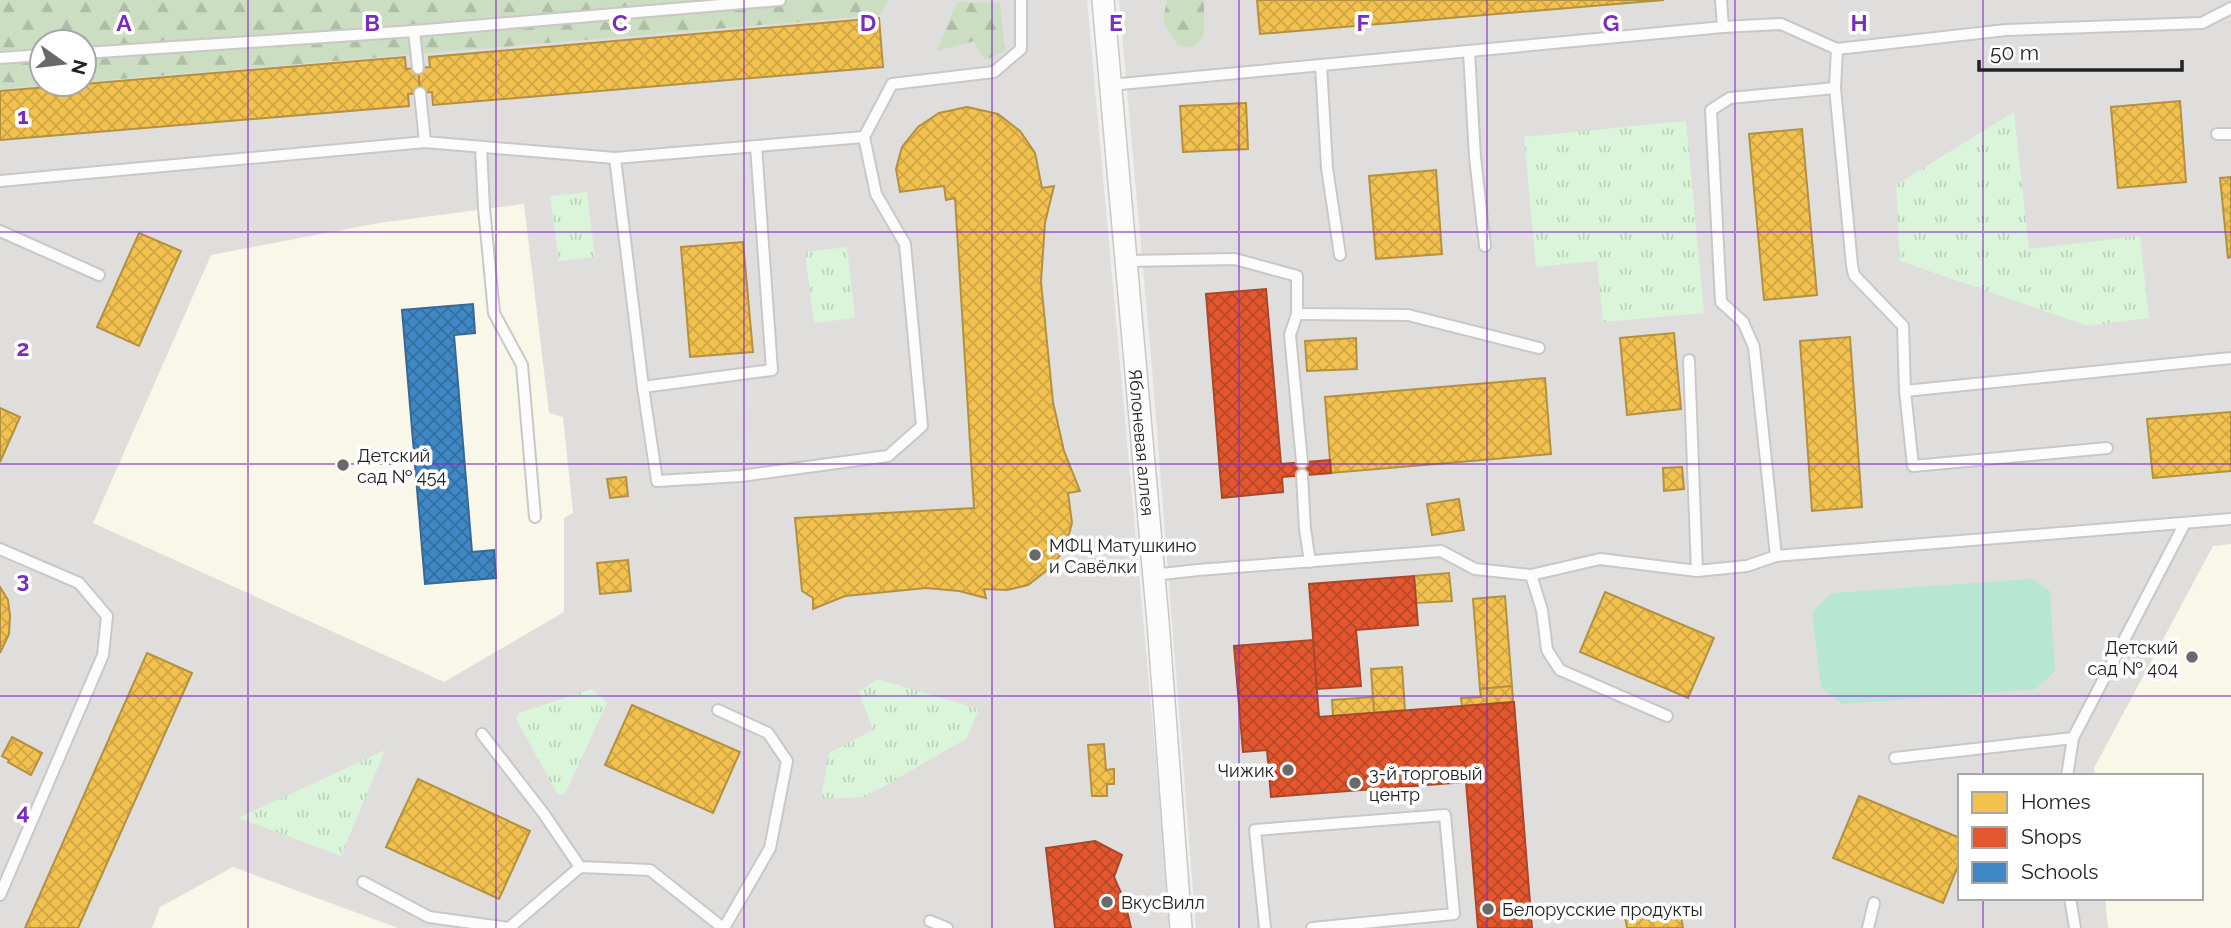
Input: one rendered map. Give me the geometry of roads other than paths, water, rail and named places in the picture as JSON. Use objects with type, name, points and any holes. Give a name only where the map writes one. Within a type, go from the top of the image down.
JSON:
[{"type":"street","name":"Яблоневая аллея","points":[[1103,0],[1181,928]]},
{"type":"lane","points":[[98,52],[414,31],[780,0]]},
{"type":"lane","points":[[615,158],[657,481],[741,476],[888,456],[922,426],[905,244],[876,194],[864,137],[892,84],[994,72],[1021,49],[1021,0]]},
{"type":"lane","points":[[1721,0],[1723,27]]},
{"type":"lane","points":[[1110,85],[1723,27],[1781,24],[1837,49],[2006,30],[2202,23],[2231,8]]},
{"type":"lane","points":[[414,31],[418,68]]},
{"type":"lane","points":[[1837,49],[1835,88],[1854,275],[1903,326],[1905,391],[1913,466],[2107,448]]},
{"type":"lane","points":[[1469,52],[1475,157],[1486,246]]},
{"type":"lane","points":[[0,58],[28,56]]},
{"type":"lane","points":[[1321,65],[1327,167],[1339,255]]},
{"type":"lane","points":[[1776,556],[1754,347],[1743,322],[1721,302],[1711,110],[1730,98],[1835,88]]},
{"type":"lane","points":[[420,93],[425,142]]},
{"type":"lane","points":[[2217,134],[2231,134]]},
{"type":"lane","points":[[0,181],[425,142],[615,158],[864,137]]},
{"type":"lane","points":[[643,387],[772,370],[756,146]]},
{"type":"lane","points":[[481,147],[494,313],[522,365],[536,517]]},
{"type":"lane","points":[[0,231],[99,275]]},
{"type":"lane","points":[[1126,261],[1235,259],[1297,276],[1297,314],[1290,335],[1302,462]]},
{"type":"lane","points":[[1297,314],[1408,315],[1539,348]]},
{"type":"lane","points":[[1905,391],[2231,358]]},
{"type":"lane","points":[[1689,360],[1697,571]]},
{"type":"lane","points":[[1302,475],[1310,562]]},
{"type":"lane","points":[[1153,575],[1441,551],[1475,569],[1531,575],[1600,559],[1697,571],[1747,566],[1776,556],[2231,519]]},
{"type":"lane","points":[[2067,774],[2073,738],[2185,523]]},
{"type":"lane","points":[[0,549],[79,583],[107,617],[103,655],[0,895]]},
{"type":"lane","points":[[1531,575],[1542,610],[1547,650],[1560,670],[1667,716]]},
{"type":"lane","points":[[363,881],[429,917],[509,928],[580,867],[650,870],[724,928],[770,848],[787,761],[768,733],[718,710]]},
{"type":"lane","points":[[482,734],[544,814],[580,867]]},
{"type":"lane","points":[[1895,758],[2073,738]]},
{"type":"lane","points":[[1265,928],[1255,830],[1445,815],[1454,914],[1312,928]]},
{"type":"lane","points":[[2070,900],[2075,928]]},
{"type":"lane","points":[[1868,928],[1874,903]]},
{"type":"lane","points":[[930,921],[947,928]]},
{"type":"place","name":"Детский сад № 454","points":[[343,465]]},
{"type":"place","name":"МФЦ Матушкино и Савёлки","points":[[1035,555]]},
{"type":"place","name":"Детский сад № 404","points":[[2192,657]]},
{"type":"place","name":"Чижик","points":[[1288,770]]},
{"type":"place","name":"3-й торговый центр","points":[[1355,783]]},
{"type":"place","name":"ВкусВилл","points":[[1107,902]]},
{"type":"place","name":"Белорусские продукты","points":[[1488,909]]}]
